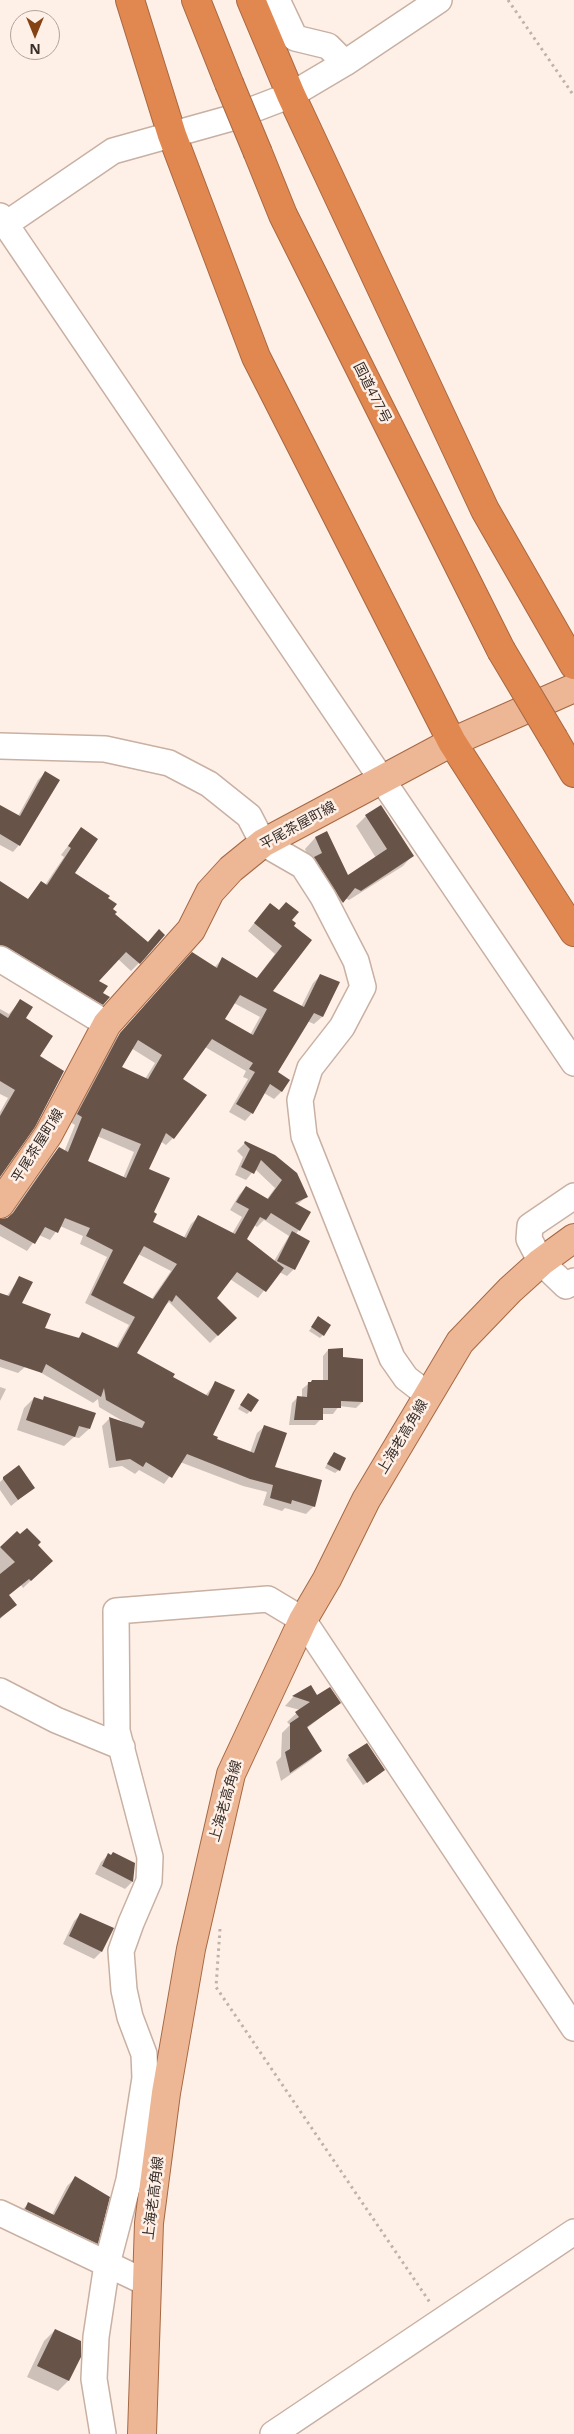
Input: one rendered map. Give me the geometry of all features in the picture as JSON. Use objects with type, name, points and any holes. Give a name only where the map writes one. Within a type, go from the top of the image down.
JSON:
[{"type":"highway","points":[[130,0],[172,135],[256,357],[452,742],[574,932]]},
{"type":"highway","name":"国道477号","points":[[196,0],[283,215],[501,650],[574,773]]},
{"type":"highway","points":[[251,0],[291,95],[485,510],[574,664]]},
{"type":"main road","name":"平尾茶屋町線","points":[[0,1204],[48,1135],[107,1024],[191,930],[210,892],[231,868],[263,843],[452,742],[574,688]]},
{"type":"main road","name":"上海老高角線","points":[[142,2434],[149,2223],[166,2093],[191,1949],[231,1774],[303,1620],[327,1578],[366,1500],[460,1342],[510,1290],[541,1262],[574,1238]]},
{"type":"street","points":[[277,0],[295,38],[328,46],[345,63]]},
{"type":"street","points":[[439,0],[345,63],[291,95],[228,119],[113,151],[3,220],[574,1063]]},
{"type":"street","points":[[0,746],[105,749],[169,764],[209,784],[248,816],[263,843],[303,866],[323,896],[356,961],[363,987],[342,1027],[310,1068],[300,1100],[304,1136],[392,1358],[406,1378],[428,1394]]},
{"type":"street","points":[[0,958],[107,1024]]},
{"type":"street","points":[[574,1196],[530,1226],[529,1239],[541,1262],[566,1286],[574,1281]]},
{"type":"street","points":[[103,2434],[94,2379],[96,2337],[107,2264],[129,2180],[145,2078],[144,2054],[130,2017],[124,1990],[121,1951],[149,1881],[150,1857],[117,1731],[116,1611],[268,1599],[303,1620],[574,2028]]},
{"type":"street","points":[[0,1691],[56,1720],[122,1747]]},
{"type":"street","points":[[0,2213],[147,2283]]},
{"type":"street","points":[[272,2434],[574,2232]]},
{"type":"path","points":[[508,0],[574,96]]},
{"type":"path","points":[[220,1928],[216,1987],[443,2321]]},
{"type":"building","points":[[45,771],[60,780],[20,846],[0,834],[0,805],[20,816]]},
{"type":"building","points":[[381,805],[414,856],[361,891],[355,888],[343,903],[314,857],[322,853],[315,837],[327,831],[348,875],[387,849],[365,815]]},
{"type":"building","points":[[81,827],[98,839],[75,873],[110,896],[108,898],[117,904],[113,909],[117,912],[115,914],[148,942],[159,929],[165,935],[140,964],[126,952],[99,981],[108,986],[103,993],[110,997],[103,1005],[7,947],[0,945],[0,881],[28,899],[41,881],[47,885],[71,848],[68,846]]},
{"type":"building","points":[[286,902],[299,912],[292,920],[296,923],[294,926],[312,940],[273,991],[304,1007],[320,974],[340,982],[323,1017],[314,1013],[278,1072],[290,1080],[282,1092],[270,1084],[253,1114],[236,1104],[255,1072],[249,1069],[253,1063],[212,1039],[183,1079],[207,1095],[174,1139],[166,1133],[149,1169],[170,1178],[154,1212],[157,1214],[153,1222],[186,1238],[198,1215],[235,1234],[249,1209],[236,1202],[246,1186],[268,1199],[282,1180],[261,1160],[254,1174],[241,1167],[250,1149],[244,1143],[245,1141],[275,1155],[297,1173],[308,1197],[295,1203],[311,1212],[300,1231],[271,1213],[266,1220],[260,1217],[247,1239],[284,1268],[266,1292],[237,1272],[217,1298],[237,1318],[218,1336],[176,1295],[172,1302],[169,1300],[137,1353],[175,1374],[173,1377],[208,1396],[215,1381],[235,1390],[213,1435],[218,1437],[217,1439],[254,1453],[264,1425],[287,1433],[275,1467],[322,1480],[315,1507],[292,1500],[291,1504],[270,1498],[273,1485],[250,1479],[187,1454],[172,1478],[146,1462],[143,1467],[130,1459],[116,1461],[109,1417],[142,1428],[145,1422],[106,1400],[104,1388],[101,1397],[46,1364],[42,1373],[0,1359],[0,1293],[9,1296],[19,1276],[33,1282],[22,1303],[51,1314],[45,1328],[79,1338],[82,1332],[118,1348],[135,1317],[91,1295],[113,1250],[86,1236],[90,1228],[65,1218],[58,1233],[45,1227],[35,1244],[0,1224],[0,1219],[7,1218],[13,1213],[59,1147],[68,1152],[82,1117],[77,1114],[120,1033],[192,952],[217,968],[222,957],[257,978],[282,946],[254,923],[270,903],[279,910]],"holes":[[[240,995],[267,1009],[253,1035],[225,1019]],[[138,1040],[162,1055],[148,1079],[122,1067]],[[102,1128],[141,1144],[126,1178],[88,1161]],[[144,1246],[177,1264],[153,1299],[123,1283]]]},
{"type":"building","points":[[20,999],[33,1007],[26,1018],[53,1036],[40,1056],[64,1071],[35,1127],[0,1177],[0,1116],[15,1090],[0,1081],[0,1013],[8,1018]]},
{"type":"building","points":[[292,1231],[310,1241],[295,1270],[277,1261]]},
{"type":"building","points":[[318,1316],[331,1325],[324,1336],[311,1327]]},
{"type":"building","points":[[343,1348],[343,1357],[363,1359],[363,1402],[341,1401],[341,1408],[323,1408],[323,1420],[294,1420],[297,1396],[307,1397],[308,1382],[312,1380],[328,1380],[328,1349]]},
{"type":"building","points":[[248,1393],[259,1400],[251,1412],[240,1405]]},
{"type":"building","points":[[44,1396],[96,1413],[90,1429],[79,1426],[75,1437],[26,1420],[34,1397],[43,1400]]},
{"type":"building","points":[[334,1452],[346,1458],[340,1471],[327,1464]]},
{"type":"building","points":[[19,1465],[35,1488],[18,1500],[3,1477]]},
{"type":"building","points":[[27,1528],[41,1542],[38,1545],[53,1561],[31,1581],[29,1579],[9,1595],[17,1605],[0,1618],[0,1574],[15,1562],[0,1547],[17,1531],[20,1534]]},
{"type":"building","points":[[311,1685],[317,1695],[330,1687],[341,1703],[307,1727],[322,1751],[290,1773],[285,1752],[290,1749],[290,1723],[299,1717],[295,1712],[310,1702],[292,1696]]},
{"type":"building","points":[[367,1743],[385,1770],[367,1783],[348,1755]]},
{"type":"building","points":[[113,1852],[135,1863],[133,1882],[102,1866],[108,1853],[111,1855]]},
{"type":"building","points":[[80,1913],[114,1928],[102,1952],[69,1936]]},
{"type":"building","points":[[75,2176],[110,2197],[98,2244],[25,2209],[28,2202],[54,2215]]},
{"type":"building","points":[[55,2329],[81,2341],[81,2357],[69,2381],[37,2366]]}]
